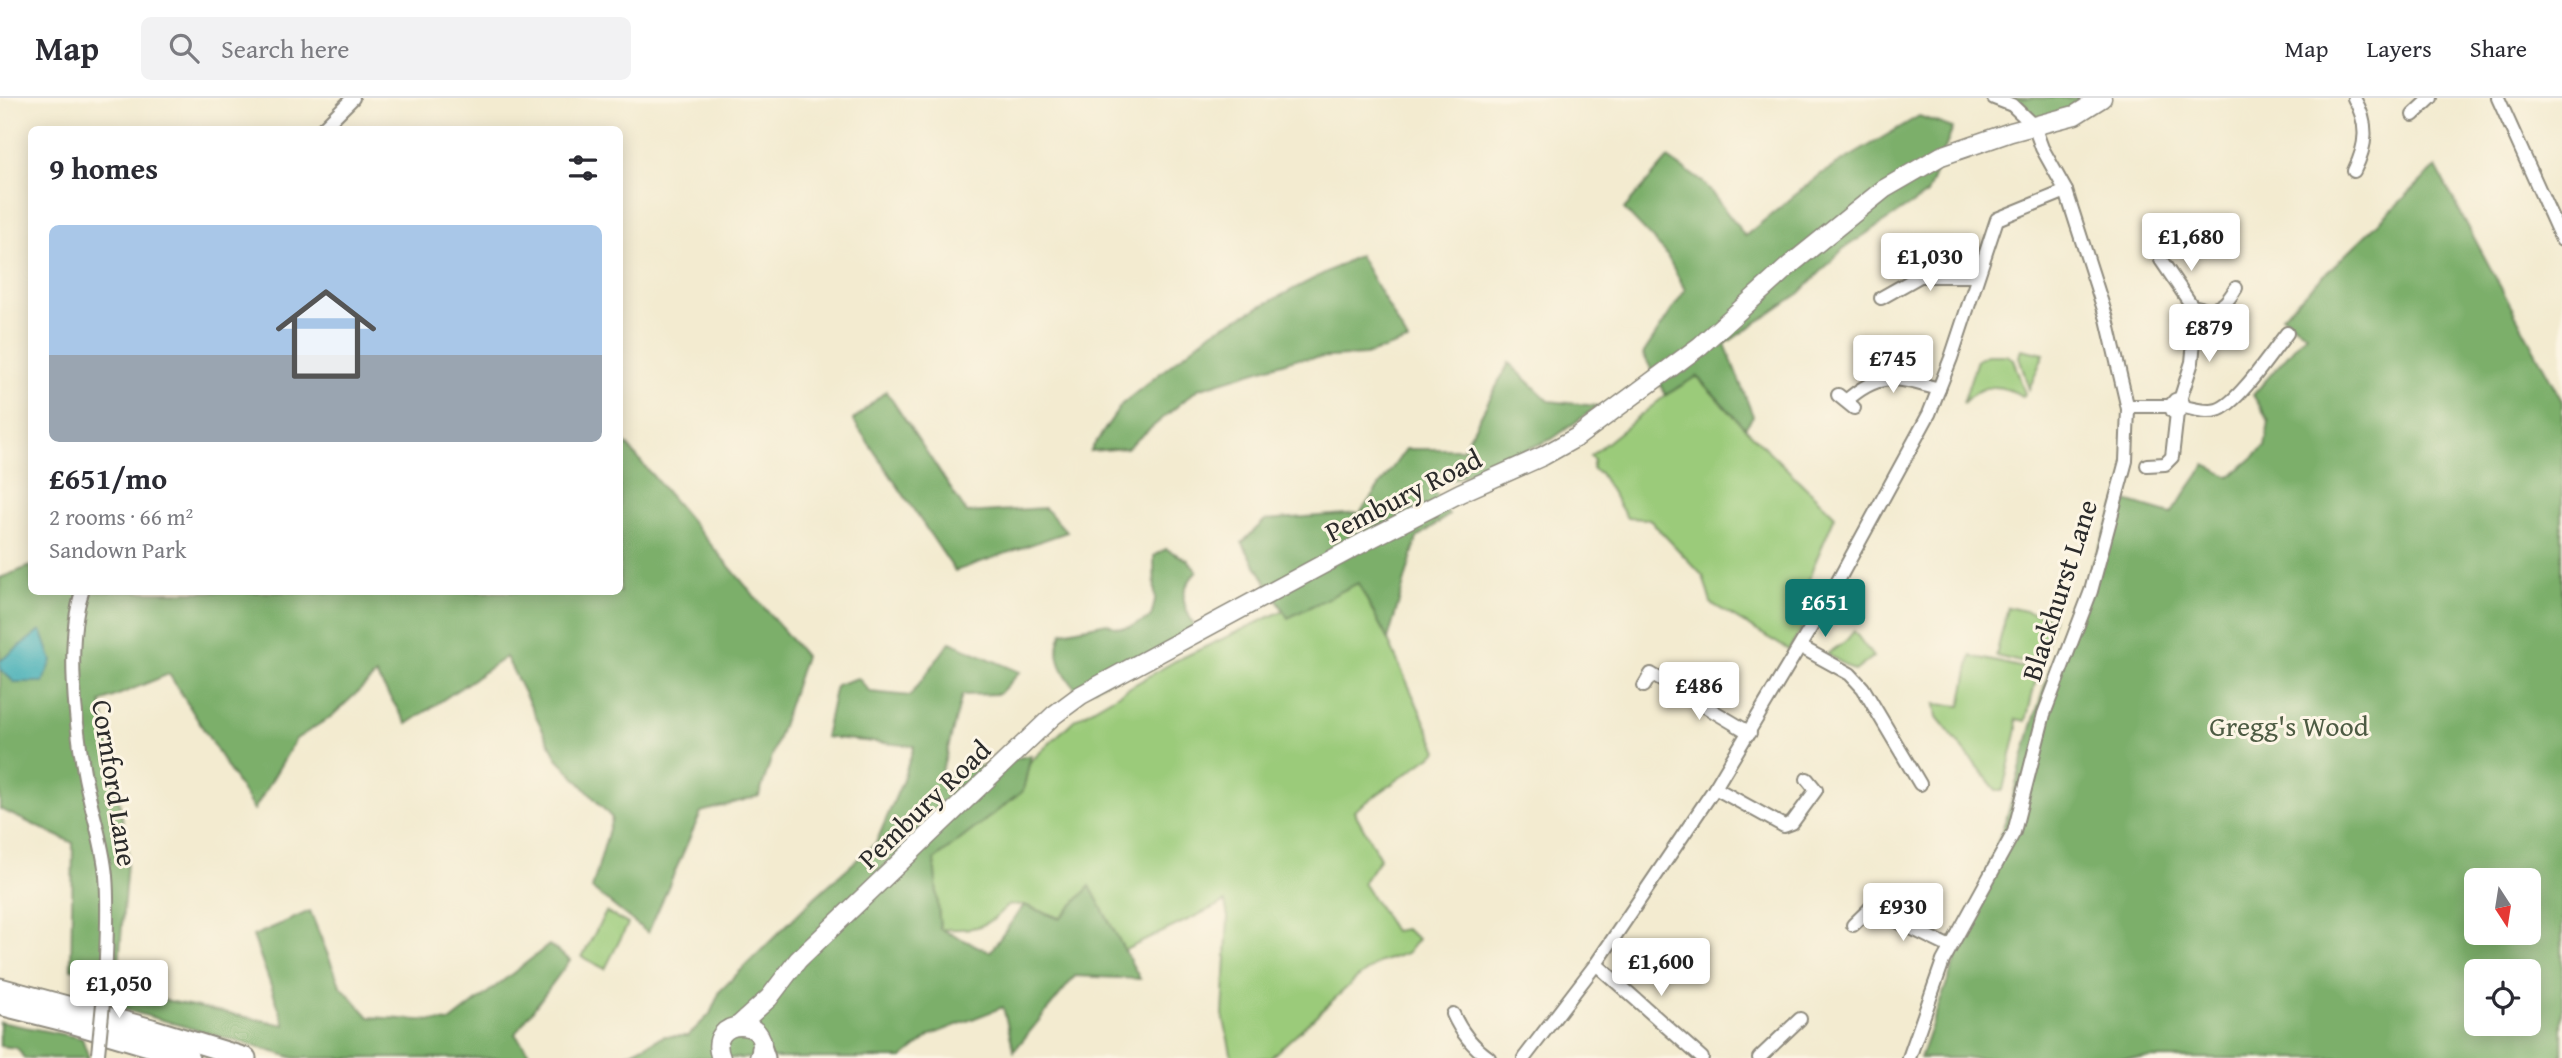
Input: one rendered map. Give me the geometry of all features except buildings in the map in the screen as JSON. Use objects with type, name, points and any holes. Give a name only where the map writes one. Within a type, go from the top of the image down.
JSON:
[{"type":"highway","points":[[0,988],[152,1029],[246,1058]]},
{"type":"highway","points":[[0,1005],[76,1024],[189,1058]]},
{"type":"main road","name":"Pembury Road","points":[[719,1056],[724,1032],[738,1026],[769,998],[798,960],[1066,705],[1368,540],[1577,437],[1700,346],[1790,265],[1884,189],[1941,156],[2075,115],[2102,98]]},
{"type":"main road","name":"Pembury Road","points":[[761,1050],[769,998]]},
{"type":"main road","points":[[738,1026],[750,1027],[761,1050]]},
{"type":"street","points":[[325,126],[353,98]]},
{"type":"street","points":[[1994,98],[2012,105],[2034,126]]},
{"type":"street","points":[[2354,98],[2361,110],[2366,129],[2363,154],[2354,171]]},
{"type":"street","points":[[2413,115],[2431,98]]},
{"type":"street","points":[[2498,98],[2562,240]]},
{"type":"street","name":"Blackhurst Lane","points":[[1909,1058],[1943,961],[2014,832],[2043,714],[2091,591],[2126,461],[2128,406],[2107,319],[2066,191],[2042,148],[2034,126]]},
{"type":"street","points":[[1524,1058],[1596,964],[1715,788],[1801,647],[1930,414],[1997,219],[2066,191]]},
{"type":"street","points":[[2147,465],[2165,464],[2172,457],[2178,406],[2192,362],[2197,312],[2161,260]]},
{"type":"street","points":[[1881,298],[1920,276],[1977,276]]},
{"type":"street","points":[[2197,312],[2226,304],[2236,288]]},
{"type":"street","points":[[2128,406],[2178,406],[2206,411],[2219,410],[2234,401],[2287,333]]},
{"type":"street","points":[[1846,401],[1860,388],[1875,380],[1901,378],[1939,389]]},
{"type":"street","name":"Cornford Lane","points":[[81,595],[75,637],[75,701],[84,773],[96,817],[106,876],[106,983],[98,1056]]},
{"type":"street","points":[[1801,647],[1850,674],[1863,688],[1920,785]]},
{"type":"street","points":[[1644,687],[1654,668],[1750,733]]},
{"type":"street","points":[[1715,788],[1784,826],[1792,823],[1822,791],[1807,779]]},
{"type":"street","points":[[1853,925],[1886,892]]},
{"type":"street","points":[[1870,908],[1951,947]]},
{"type":"street","points":[[1596,964],[1702,1058]]},
{"type":"street","points":[[1453,1014],[1459,1028],[1475,1048],[1489,1058]]},
{"type":"street","points":[[1759,1058],[1800,1019]]},
{"type":"green space","points":[[1992,98],[2098,98],[2042,122]]},
{"type":"green space","points":[[1919,116],[1953,128],[1927,194],[1843,249],[1800,293],[1725,344],[1753,416],[1745,428],[1697,376],[1666,395],[1643,354],[1685,290],[1665,252],[1624,209],[1668,158],[1704,183],[1745,236],[1821,174]]},
{"type":"green space","name":"Gregg's Wood","points":[[2436,167],[2562,401],[2562,1058],[1920,1058],[2008,813],[2048,675],[2119,499],[2171,514],[2205,465],[2230,477],[2265,447],[2269,421],[2253,395],[2306,334],[2282,316]]},
{"type":"green space","points":[[1359,255],[1408,341],[1365,355],[1295,359],[1198,389],[1127,448],[1090,451],[1122,404],[1213,331]]},
{"type":"green space","points":[[2021,349],[2044,354],[2029,389],[2019,357]]},
{"type":"green space","points":[[1987,355],[2006,355],[2013,359],[2025,394],[2023,396],[1992,387],[1977,391],[1963,403],[1977,360]]},
{"type":"green space","points":[[1509,363],[1549,401],[1598,406],[1552,439],[1432,488],[1449,515],[1417,538],[1388,640],[1358,583],[1288,618],[1242,543],[1265,520],[1360,513],[1406,449],[1463,449]]},
{"type":"green space","points":[[1696,376],[1835,516],[1803,598],[1814,607],[1789,650],[1711,603],[1703,576],[1649,519],[1627,518],[1600,473],[1592,469],[1594,460],[1590,456],[1666,395]]},
{"type":"green space","points":[[886,391],[967,513],[1045,508],[1067,532],[955,571],[853,420]]},
{"type":"green space","points":[[623,441],[805,656],[759,796],[701,812],[648,933],[592,889],[612,818],[557,758],[506,657],[407,724],[376,675],[332,716],[296,739],[254,810],[169,674],[101,702],[128,849],[118,977],[71,969],[73,843],[0,809],[0,578],[28,567],[28,595],[623,595]]},
{"type":"green space","points":[[1166,549],[1188,560],[1197,571],[1186,588],[1184,601],[1197,633],[1081,695],[1061,666],[1058,649],[1063,632],[1107,623],[1124,628],[1151,617],[1155,601],[1154,556]]},
{"type":"green space","points":[[1358,583],[1388,640],[1438,751],[1354,811],[1380,858],[1363,883],[1394,931],[1405,929],[1418,939],[1407,953],[1378,963],[1355,980],[1270,1058],[1232,1058],[1223,1015],[1228,917],[1225,902],[1125,950],[1106,934],[1024,905],[1008,905],[993,919],[978,927],[940,929],[934,860],[1023,791],[1029,763],[1074,720],[1175,661],[1280,612]]},
{"type":"green space","points":[[2008,607],[2053,618],[2041,667],[1996,656]]},
{"type":"green space","points":[[1854,631],[1873,657],[1855,671],[1827,654],[1846,641]]},
{"type":"green space","points":[[950,642],[1020,672],[999,694],[962,695],[941,775],[1031,755],[1023,791],[934,860],[940,929],[990,952],[1024,905],[1060,919],[1090,886],[1140,979],[1075,976],[1014,1051],[1003,1007],[931,1035],[902,1058],[620,1058],[664,1036],[688,1036],[710,1014],[720,991],[815,897],[876,843],[914,746],[825,737],[836,685],[858,678],[870,692],[910,696]]},
{"type":"green space","points":[[1971,656],[2038,671],[2026,721],[2016,719],[2017,729],[2003,790],[1996,790],[1937,717],[1935,704],[1961,706]]},
{"type":"green space","points":[[310,911],[340,985],[369,1017],[450,1022],[549,945],[570,960],[515,1034],[533,1058],[295,1058],[113,1006],[116,990],[285,1025],[253,936]]},
{"type":"green space","points":[[606,912],[628,924],[605,969],[582,957]]},
{"type":"green space","points":[[0,1022],[82,1038],[89,1058],[24,1058],[17,1048],[0,1046]]},
{"type":"water","points":[[41,630],[52,661],[43,682],[14,682],[0,669],[0,661]]}]
